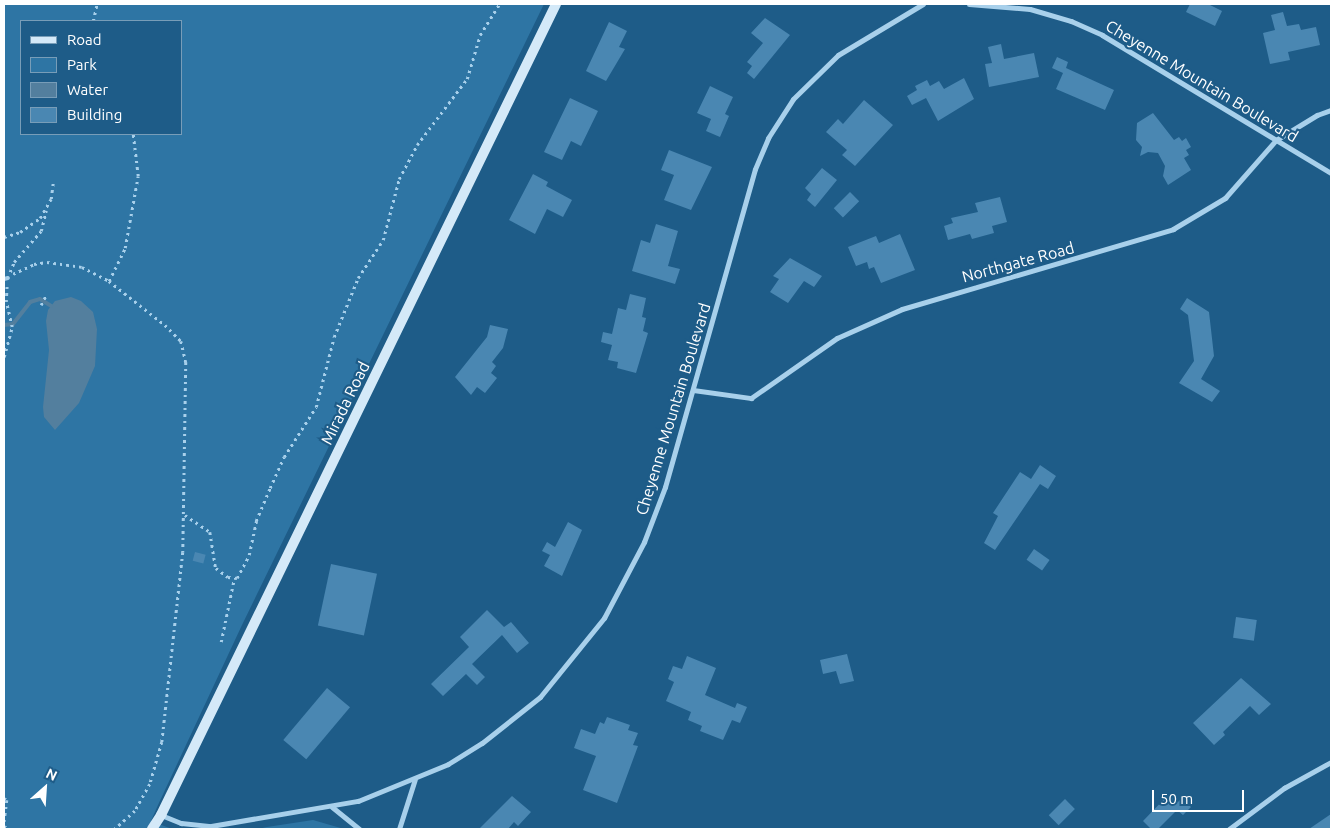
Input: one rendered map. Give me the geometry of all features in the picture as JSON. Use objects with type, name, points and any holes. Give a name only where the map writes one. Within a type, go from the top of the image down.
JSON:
[{"type":"street","name":"Mirada Road","points":[[152,829],[161,815],[556,4]]},
{"type":"street","name":"Cheyenne Mountain Boulevard","points":[[161,815],[181,823],[211,826],[332,807],[415,779],[482,743],[540,697],[587,643],[616,599],[644,542],[665,487],[755,169],[780,118],[806,84],[838,55],[922,4]]},
{"type":"street","name":"Cheyenne Mountain Boulevard","points":[[969,4],[1030,9],[1079,24],[1102,35],[1331,173]]},
{"type":"street","name":"Northgate Road","points":[[693,390],[752,398],[837,338],[902,308],[1173,229],[1225,198],[1276,140],[1317,115],[1331,110]]},
{"type":"street","points":[[1229,829],[1284,788],[1331,762]]},
{"type":"street","points":[[399,829],[415,779]]},
{"type":"street","points":[[332,807],[359,829]]},
{"type":"path","points":[[93,20],[97,4]]},
{"type":"path","points":[[221,642],[234,579],[241,573],[249,555],[256,522],[284,457],[316,407],[334,337],[358,278],[384,240],[399,179],[417,145],[467,78],[480,35],[499,4]]},
{"type":"path","points":[[109,281],[124,251],[138,176],[132,135]]},
{"type":"path","points":[[4,357],[12,327],[6,302],[6,279],[14,262],[42,231],[53,184]]},
{"type":"path","points":[[4,237],[20,232],[46,211]]},
{"type":"path","points":[[6,279],[18,270],[47,262],[82,267],[109,281],[181,341],[186,362],[185,515],[180,581],[158,763],[135,811],[115,829]]},
{"type":"path","points":[[41,305],[46,295]]},
{"type":"path","points":[[185,515],[210,532],[216,568],[234,579]]},
{"type":"path","points":[[4,798],[7,800],[4,826],[9,829]]},
{"type":"green space","points":[[4,4],[544,4],[242,625],[158,805],[151,821],[172,829],[4,829]]},
{"type":"green space","points":[[313,820],[344,829],[258,829],[267,827]]},
{"type":"water","points":[[71,297],[81,301],[93,312],[97,329],[95,366],[79,403],[55,430],[44,417],[43,407],[49,350],[46,321],[48,310],[55,301]]},
{"type":"building","points":[[1190,4],[1208,4],[1222,11],[1215,26],[1186,12]]},
{"type":"building","points":[[1283,12],[1287,26],[1299,24],[1301,30],[1316,27],[1320,45],[1288,52],[1290,60],[1270,64],[1263,33],[1275,30],[1271,15]]},
{"type":"building","points":[[765,18],[790,35],[754,79],[747,73],[752,66],[747,62],[763,43],[751,33]]},
{"type":"building","points":[[609,22],[627,31],[619,47],[625,49],[606,81],[586,71]]},
{"type":"building","points":[[1001,44],[1004,59],[1034,53],[1039,77],[989,87],[985,64],[992,63],[988,47]]},
{"type":"building","points":[[1057,57],[1068,62],[1066,68],[1114,90],[1105,110],[1056,89],[1063,73],[1052,68]]},
{"type":"building","points":[[964,78],[974,99],[938,121],[926,98],[912,105],[907,96],[917,90],[915,86],[927,80],[930,86],[939,81],[944,89]]},
{"type":"building","points":[[710,86],[733,97],[725,114],[729,116],[720,137],[706,131],[711,119],[697,113]]},
{"type":"building","points":[[570,98],[598,111],[581,146],[571,141],[562,160],[544,152]]},
{"type":"building","points":[[864,100],[893,125],[855,166],[842,155],[847,150],[826,132],[838,119],[843,124]]},
{"type":"building","points":[[1153,113],[1174,140],[1179,137],[1182,141],[1186,138],[1191,147],[1186,150],[1189,155],[1184,158],[1191,170],[1168,185],[1163,176],[1165,166],[1158,153],[1148,152],[1140,156],[1142,147],[1136,140],[1137,123]]},
{"type":"building","points":[[669,150],[712,167],[691,210],[664,200],[674,175],[661,170]]},
{"type":"building","points":[[822,168],[837,180],[815,207],[807,200],[811,194],[805,188]]},
{"type":"building","points":[[533,174],[548,182],[546,186],[572,200],[563,217],[547,209],[535,234],[509,220]]},
{"type":"building","points":[[850,192],[859,201],[843,217],[834,208]]},
{"type":"building","points":[[1000,197],[1007,222],[992,226],[994,233],[972,239],[970,234],[948,240],[944,226],[953,223],[951,218],[978,212],[975,203]]},
{"type":"building","points":[[656,224],[678,231],[668,266],[680,269],[675,284],[632,271],[641,240],[650,243]]},
{"type":"building","points":[[900,234],[915,270],[881,283],[874,267],[869,269],[867,262],[856,266],[848,247],[876,236],[879,243]]},
{"type":"building","points":[[790,258],[822,276],[814,287],[804,281],[788,303],[770,292],[779,279],[773,276]]},
{"type":"building","points":[[630,294],[646,298],[642,317],[646,318],[643,331],[648,333],[636,373],[617,368],[618,362],[608,360],[612,345],[601,342],[603,332],[612,334],[618,308],[626,310]]},
{"type":"building","points":[[1187,298],[1209,312],[1214,356],[1201,379],[1220,391],[1212,402],[1179,383],[1194,361],[1188,315],[1180,309]]},
{"type":"building","points":[[490,325],[508,329],[503,348],[492,362],[496,366],[491,373],[497,378],[485,393],[477,387],[471,395],[455,377],[487,337]]},
{"type":"building","points":[[1040,465],[1056,476],[1048,489],[1040,484],[995,550],[984,543],[998,516],[993,513],[1020,472],[1031,479]]},
{"type":"building","points":[[568,522],[582,530],[562,576],[544,566],[550,555],[542,551],[547,542],[555,547]]},
{"type":"building","points":[[1034,549],[1050,560],[1042,571],[1027,560]]},
{"type":"building","points":[[195,552],[206,555],[203,564],[193,561]]},
{"type":"building","points":[[331,564],[377,574],[364,635],[318,626]]},
{"type":"building","points":[[487,610],[504,627],[511,622],[529,643],[517,653],[502,635],[472,664],[485,677],[477,685],[466,674],[443,696],[431,684],[469,647],[460,637]]},
{"type":"building","points":[[1236,617],[1257,620],[1254,641],[1233,638]]},
{"type":"building","points":[[847,654],[854,681],[840,684],[836,671],[823,674],[820,660]]},
{"type":"building","points":[[687,656],[716,668],[705,695],[735,708],[737,703],[747,707],[740,723],[732,720],[723,740],[700,731],[702,726],[688,720],[691,712],[666,701],[674,682],[668,679],[673,666],[682,669]]},
{"type":"building","points":[[1241,678],[1271,704],[1259,715],[1250,706],[1223,732],[1225,735],[1214,745],[1193,723]]},
{"type":"building","points":[[327,688],[350,707],[306,759],[283,740]]},
{"type":"building","points":[[607,717],[630,725],[628,730],[638,733],[633,745],[638,746],[617,803],[583,790],[596,756],[574,748],[581,729],[595,734],[600,722],[604,724]]},
{"type":"building","points":[[1169,794],[1178,802],[1182,798],[1191,807],[1183,815],[1177,810],[1158,829],[1151,829],[1143,821]]},
{"type":"building","points":[[512,796],[531,812],[518,826],[514,822],[508,829],[479,829]]},
{"type":"building","points":[[1065,799],[1075,809],[1059,825],[1049,815]]},
{"type":"building","points":[[1331,814],[1331,829],[1309,829]]},
{"type":"waterway","points":[[4,325],[13,324],[30,302],[40,299],[51,306]]}]
